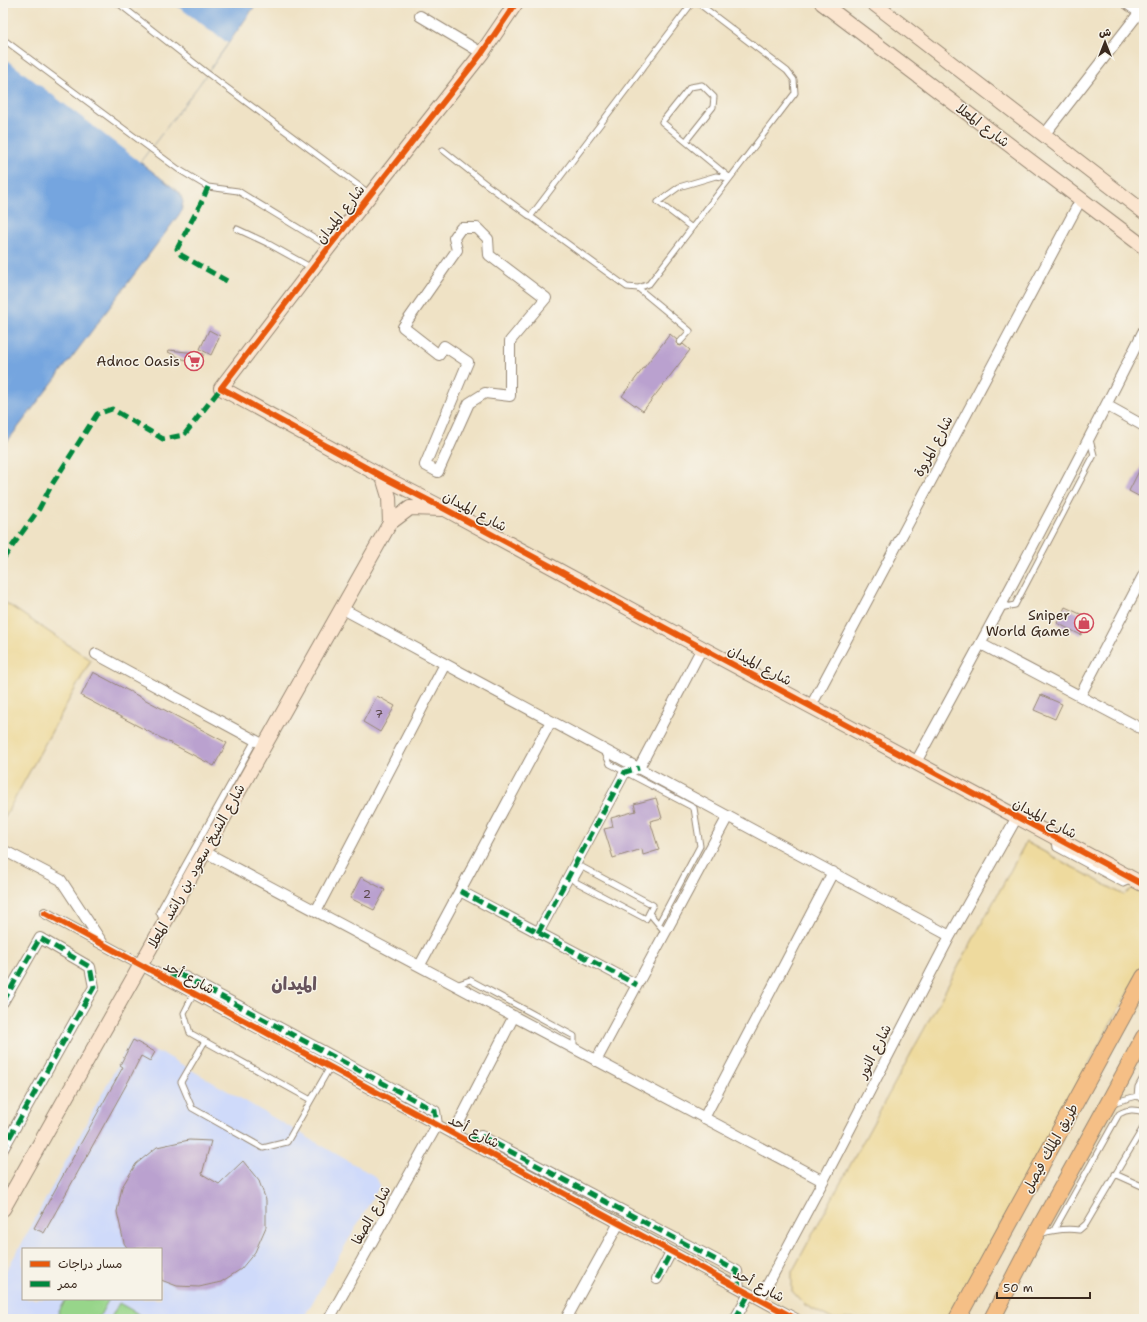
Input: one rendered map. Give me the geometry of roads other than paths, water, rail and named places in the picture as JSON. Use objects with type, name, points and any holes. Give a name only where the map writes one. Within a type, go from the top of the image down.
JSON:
[{"type":"main road","name":"طريق الملك فيصل","points":[[957,1319],[1144,977]]},
{"type":"main road","name":"طريق الملك فيصل","points":[[992,1319],[1035,1236],[1144,1037]]},
{"type":"street","name":"شارع الميدان","points":[[516,3],[482,53],[329,247],[222,388],[383,477],[446,509],[1139,882]]},
{"type":"street","name":"شارع المعلا","points":[[822,3],[1144,247]]},
{"type":"street","name":"شارع المعلا","points":[[873,3],[1144,212]]},
{"type":"street","points":[[1044,135],[1142,15],[1126,3]]},
{"type":"street","points":[[420,16],[482,53]]},
{"type":"street","name":"شارع المروة","points":[[811,706],[1081,199]]},
{"type":"street","points":[[461,228],[477,228],[488,239],[489,255],[546,298],[510,341],[510,396],[485,393],[469,403],[438,472],[426,466],[468,362],[444,346],[439,355],[402,327],[457,250],[454,238],[461,228]]},
{"type":"street","points":[[916,762],[981,644],[1144,330]]},
{"type":"street","points":[[1106,405],[1144,426]]},
{"type":"street","name":"شارع الشيخ سعود بن راشد المعلا","points":[[383,477],[390,497],[390,523]]},
{"type":"street","name":"شارع الشيخ سعود بن راشد المعلا","points":[[3,1208],[165,924],[204,852],[259,742],[343,609],[390,523],[410,508],[446,509]]},
{"type":"street","points":[[1080,696],[1144,574]]},
{"type":"street","points":[[343,609],[950,936]]},
{"type":"street","points":[[981,644],[1144,730]]},
{"type":"street","points":[[538,933],[625,772],[639,768],[702,648]]},
{"type":"street","points":[[96,654],[259,742]]},
{"type":"street","points":[[316,911],[445,664]]},
{"type":"street","points":[[420,965],[551,721]]},
{"type":"street","points":[[596,1060],[728,816]]},
{"type":"street","name":"شارع النور","points":[[760,1299],[950,936],[1017,817]]},
{"type":"street","points":[[3,850],[61,880],[104,945]]},
{"type":"street","points":[[204,852],[420,965],[823,1181]]},
{"type":"street","points":[[704,1118],[833,872]]},
{"type":"street","points":[[460,891],[637,985]]},
{"type":"street","name":"شارع أحد","points":[[45,913],[796,1319]]},
{"type":"street","points":[[3,1002],[40,938],[90,967],[94,987],[3,1149]]},
{"type":"street","points":[[166,979],[181,975],[435,1111],[437,1125]]},
{"type":"street","points":[[453,1134],[514,1016]]},
{"type":"street","name":"شارع الصفا","points":[[329,1319],[437,1125]]},
{"type":"street","points":[[467,1141],[481,1136],[737,1271],[739,1288]]},
{"type":"street","points":[[566,1319],[619,1223]]},
{"type":"street","points":[[658,1279],[672,1252]]},
{"type":"street","points":[[735,1319],[749,1294]]},
{"type":"lane","points":[[118,3],[207,73],[371,194]]},
{"type":"lane","points":[[530,216],[692,3]]},
{"type":"lane","points":[[443,150],[627,287],[638,288],[650,284],[795,93],[794,80],[787,71],[698,3]]},
{"type":"lane","points":[[3,39],[64,86],[178,169],[208,187],[238,191],[329,247]]},
{"type":"lane","points":[[686,141],[713,107],[714,97],[702,85],[690,87],[662,122],[730,178]]},
{"type":"lane","points":[[692,228],[658,202],[679,187],[716,176],[730,178]]},
{"type":"lane","points":[[237,229],[267,243],[313,269]]},
{"type":"lane","points":[[638,288],[690,331],[680,342]]},
{"type":"lane","points":[[165,924],[159,912],[259,742]]},
{"type":"lane","points":[[602,748],[610,764],[694,808],[700,846],[659,923]]},
{"type":"lane","points":[[582,867],[653,905],[649,913],[646,919],[574,881],[582,867]]},
{"type":"lane","points":[[649,913],[666,932]]},
{"type":"lane","points":[[456,985],[470,980],[574,1036],[574,1048]]},
{"type":"lane","points":[[194,993],[184,1013],[190,1033],[311,1100]]},
{"type":"lane","points":[[204,1041],[181,1082],[192,1108],[263,1148],[287,1142],[330,1067]]},
{"type":"lane","points":[[1137,1096],[1138,1087],[1144,1076]]},
{"type":"lane","points":[[1108,1104],[1137,1096],[1144,1100]]},
{"type":"lane","points":[[1054,1230],[1119,1114],[1127,1110],[1138,1110],[1144,1112]]},
{"type":"lane","points":[[1035,1236],[1054,1230],[1079,1230],[1086,1224],[1144,1126]]},
{"type":"lane","points":[[1115,1174],[1144,1188]]},
{"type":"water","points":[[3,3],[257,3],[198,86],[140,162],[180,193],[183,202],[181,212],[3,447]]},
{"type":"place","name":"Adnoc Oasis","points":[[194,361]]},
{"type":"place","name":"Sniper World Game","points":[[1084,623]]},
{"type":"district","name":"الميدان","points":[[294,984]]}]
